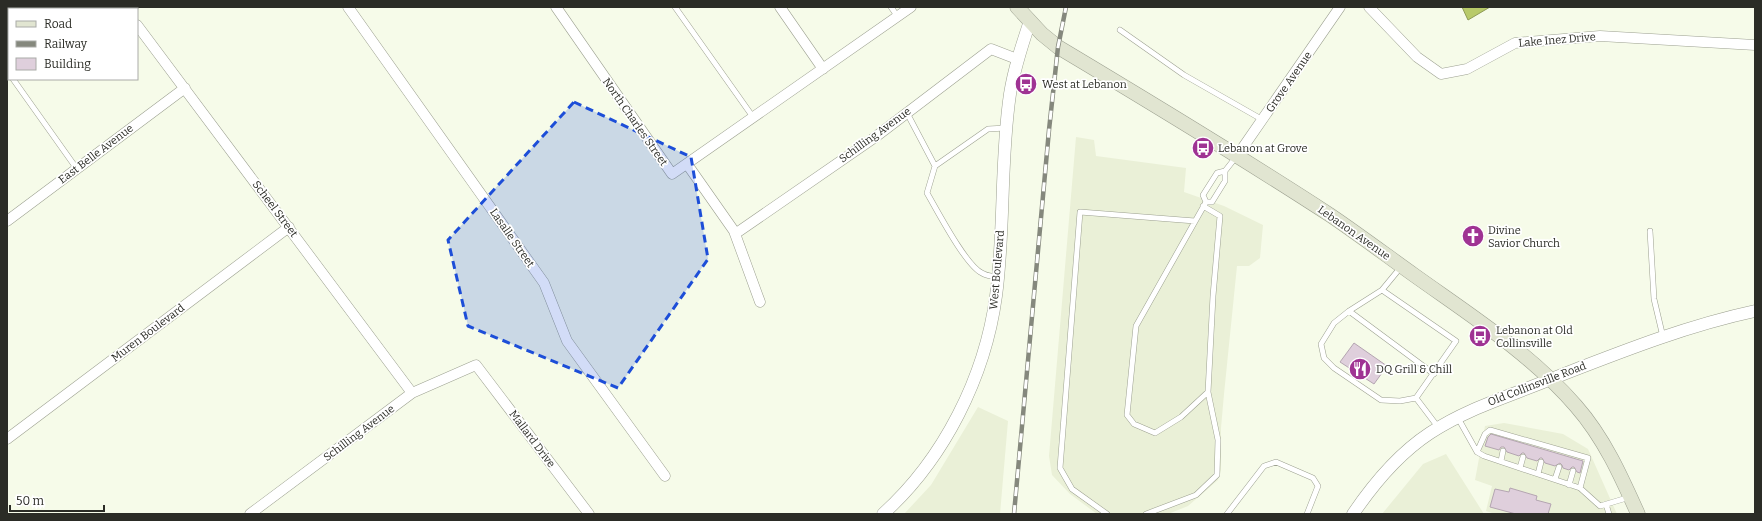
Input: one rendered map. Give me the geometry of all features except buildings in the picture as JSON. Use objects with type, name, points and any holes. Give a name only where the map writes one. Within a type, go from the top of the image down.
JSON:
[{"type":"main road","name":"Lebanon Avenue","points":[[1017,7],[1058,47],[1237,156],[1331,216],[1481,322],[1524,355],[1551,379],[1577,406],[1598,435],[1631,497],[1638,514]]},
{"type":"street","name":"Lasalle Street","points":[[348,7],[544,283],[567,340],[665,476]]},
{"type":"street","name":"North Charles Street","points":[[556,7],[672,174],[687,164]]},
{"type":"street","points":[[780,7],[823,69]]},
{"type":"street","points":[[760,302],[734,231],[687,164],[911,7]]},
{"type":"street","name":"Grove Avenue","points":[[1237,156],[1340,7]]},
{"type":"street","name":"Lake Inez Drive","points":[[1369,7],[1417,57],[1441,74],[1467,69],[1515,43],[1600,36],[1755,45]]},
{"type":"street","name":"West Boulevard","points":[[883,514],[905,491],[928,463],[950,430],[963,404],[984,350],[993,314],[998,277],[1006,128],[1010,94],[1017,59],[1030,21]]},
{"type":"street","name":"Scheel Street","points":[[138,26],[412,393]]},
{"type":"street","name":"Schilling Avenue","points":[[734,231],[735,234],[874,138],[906,112],[991,49],[1017,59]]},
{"type":"street","name":"East Belle Avenue","points":[[7,221],[185,88]]},
{"type":"street","name":"Muren Boulevard","points":[[7,439],[289,227]]},
{"type":"street","name":"Old Collinsville Road","points":[[1353,514],[1372,486],[1401,456],[1439,428],[1457,417],[1490,401],[1663,337],[1724,318],[1755,311]]},
{"type":"street","name":"Schilling Avenue","points":[[250,514],[412,393],[476,365]]},
{"type":"street","name":"Mallard Drive","points":[[476,365],[588,514]]},
{"type":"lane","points":[[675,7],[753,118]]},
{"type":"lane","points":[[891,7],[898,17]]},
{"type":"lane","points":[[1120,30],[1184,75],[1262,120]]},
{"type":"lane","points":[[14,80],[77,168]]},
{"type":"lane","points":[[906,112],[935,166]]},
{"type":"lane","points":[[998,277],[981,273],[972,266],[951,234],[928,193],[935,166],[988,129],[1006,128]]},
{"type":"lane","points":[[1146,514],[1196,495],[1217,475],[1218,440],[1208,392],[1220,216],[1205,204],[1203,195],[1217,173],[1225,171],[1237,156]]},
{"type":"lane","points":[[1208,392],[1181,417],[1155,433],[1134,424],[1127,415],[1136,326],[1205,204],[1212,202],[1225,180],[1225,171]]},
{"type":"lane","points":[[1108,514],[1072,489],[1060,468],[1080,212],[1195,221]]},
{"type":"lane","points":[[1650,231],[1654,299],[1663,337]]},
{"type":"lane","points":[[1382,290],[1456,341],[1416,398],[1400,401],[1381,400],[1334,368],[1324,358],[1321,344],[1334,323],[1349,311],[1382,290],[1402,266]]},
{"type":"lane","points":[[1349,311],[1434,374]]},
{"type":"lane","points":[[1416,398],[1439,428]]},
{"type":"lane","points":[[1457,417],[1477,452],[1580,488],[1600,506],[1631,497]]},
{"type":"lane","points":[[1477,452],[1486,434],[1490,430],[1588,458],[1580,488]]},
{"type":"lane","points":[[1501,461],[1503,451]]},
{"type":"lane","points":[[1520,468],[1523,457]]},
{"type":"lane","points":[[1227,514],[1264,466],[1276,462],[1313,478],[1318,486],[1307,514]]},
{"type":"lane","points":[[1538,474],[1541,462]]},
{"type":"lane","points":[[1555,480],[1559,467]]},
{"type":"lane","points":[[1570,484],[1573,471]]},
{"type":"lane","points":[[1606,504],[1609,514]]},
{"type":"highlighted area","points":[[574,102],[691,157],[708,259],[618,388],[468,326],[448,240]]},
{"type":"shaded area","points":[[1462,7],[1490,7],[1468,20]]},
{"type":"shaded area","points":[[1076,137],[1094,140],[1096,156],[1186,168],[1184,192],[1224,206],[1263,225],[1260,258],[1249,266],[1237,266],[1221,428],[1221,470],[1218,480],[1188,506],[1168,514],[1097,514],[1070,494],[1052,475],[1049,456]]},
{"type":"shaded area","points":[[978,407],[1008,421],[1000,514],[904,514],[931,485]]},
{"type":"shaded area","points":[[1504,423],[1563,434],[1588,449],[1617,514],[1495,514],[1486,511],[1492,486],[1475,480],[1485,426]]},
{"type":"shaded area","points":[[1446,454],[1484,514],[1382,514],[1423,464]]},
{"type":"railway","points":[[1014,514],[1049,130],[1058,47],[1066,7]]},
{"type":"place","name":"West at Lebanon","points":[[1026,84]]},
{"type":"place","name":"Lebanon at Grove","points":[[1203,148]]},
{"type":"place","name":"Divine Savior Church","points":[[1473,236]]},
{"type":"place","name":"Lebanon at Old Collinsville","points":[[1480,336]]},
{"type":"place","name":"DQ Grill & Chill","points":[[1360,369]]}]
